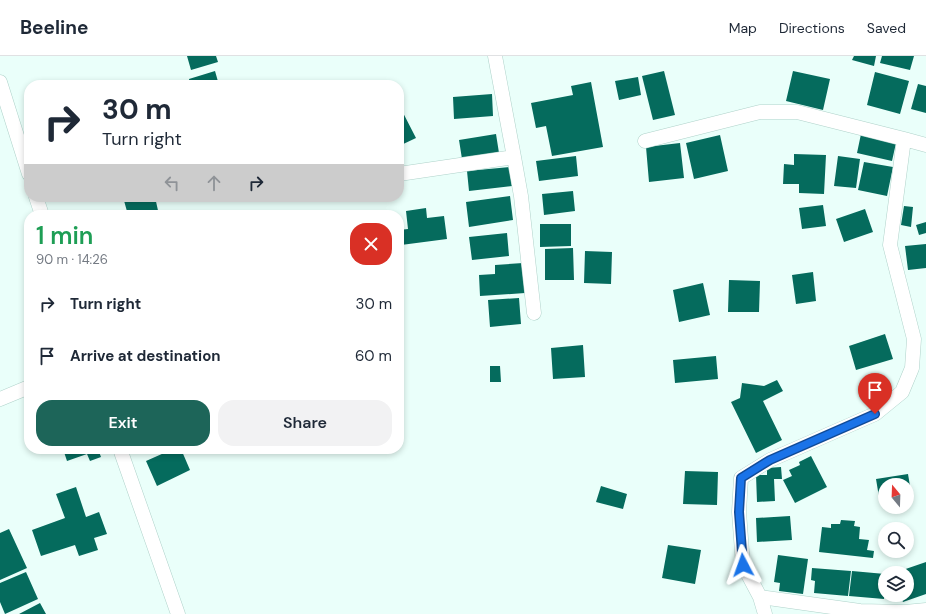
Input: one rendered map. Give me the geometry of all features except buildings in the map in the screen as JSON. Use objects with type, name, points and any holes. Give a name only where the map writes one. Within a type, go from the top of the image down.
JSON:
[{"type":"street","points":[[495,56],[521,196],[534,313]]},
{"type":"street","points":[[0,82],[24,157]]},
{"type":"street","points":[[645,142],[760,112],[796,112],[926,145]]},
{"type":"street","points":[[766,614],[760,597],[743,565],[739,512],[741,478],[770,460],[875,414],[902,392],[912,368],[914,339],[890,245],[904,139]]},
{"type":"street","points":[[404,173],[514,157]]},
{"type":"street","points":[[0,400],[24,389]]},
{"type":"street","points":[[122,454],[178,614]]},
{"type":"street","points":[[760,597],[860,611],[905,612],[926,610]]},
{"type":"route","points":[[743,565],[739,512],[741,478],[770,460],[875,414]]}]
